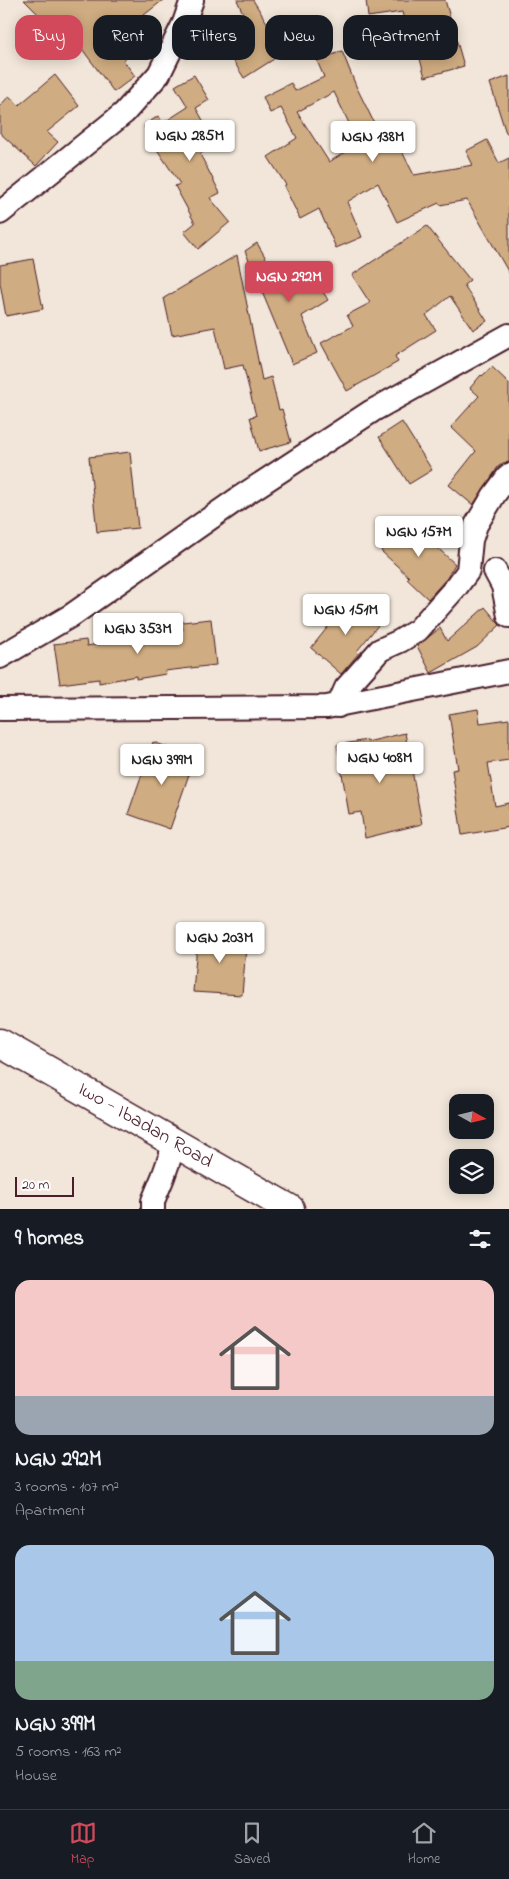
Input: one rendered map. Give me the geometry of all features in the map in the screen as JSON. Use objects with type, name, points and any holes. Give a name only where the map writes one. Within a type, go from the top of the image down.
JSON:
[{"type":"main road","name":"Iwo - Ibadan Road","points":[[0,1043],[290,1209]]},
{"type":"street","points":[[0,213],[124,113],[159,74],[184,24],[192,0]]},
{"type":"street","points":[[0,657],[72,615],[239,498],[372,411],[509,335]]},
{"type":"street","points":[[338,706],[346,688],[380,650],[418,630],[468,571],[471,540],[476,525],[494,495],[509,475]]},
{"type":"street","points":[[470,560],[502,574],[509,616]]},
{"type":"street","points":[[0,709],[338,706],[509,671]]},
{"type":"street","points":[[152,1209],[153,1201],[163,1178],[174,1143]]},
{"type":"building","points":[[24,0],[163,0],[144,15],[93,15],[93,60],[123,60],[135,76],[114,92],[83,50],[83,15],[39,15]]},
{"type":"building","points":[[237,0],[253,0],[265,20],[265,60],[272,60],[244,78],[233,60],[255,60],[255,15],[244,15]]},
{"type":"building","points":[[366,0],[445,0],[449,15],[403,15],[402,12],[368,15]]},
{"type":"building","points":[[458,45],[464,66],[425,77],[420,60],[458,60]]},
{"type":"building","points":[[342,51],[343,60],[346,60],[383,141],[394,136],[414,175],[473,165],[466,151],[487,140],[499,163],[509,158],[509,273],[467,200],[440,205],[439,203],[397,222],[378,183],[347,202],[362,237],[336,248],[319,209],[300,219],[284,186],[286,185],[268,157],[297,138],[281,108],[270,113],[263,97],[291,83],[295,91],[324,77],[317,61],[333,60],[333,55]],"holes":[[[334,92],[359,144],[329,162],[297,112]]]},
{"type":"building","points":[[55,75],[79,106],[47,132],[58,142],[36,166],[0,133],[0,106],[9,96],[19,105]]},
{"type":"building","points":[[194,75],[209,100],[196,108],[208,129],[197,136],[206,150],[200,154],[220,193],[210,198],[230,222],[198,249],[184,232],[195,223],[175,186],[180,184],[148,136],[144,126],[158,116],[163,123],[188,107],[175,86]]},
{"type":"building","points":[[509,76],[509,132],[506,133],[490,83]]},
{"type":"building","points":[[427,226],[470,280],[464,285],[487,321],[473,330],[450,296],[426,315],[436,330],[395,356],[398,362],[347,391],[321,343],[353,326],[347,315],[370,303],[352,275]]},
{"type":"building","points":[[257,243],[281,284],[308,267],[328,300],[302,316],[317,353],[292,364],[245,251]]},
{"type":"building","points":[[237,255],[262,380],[271,377],[279,410],[282,409],[291,442],[259,451],[250,417],[256,416],[243,365],[224,369],[215,327],[172,335],[164,298]]},
{"type":"building","points":[[33,259],[43,309],[6,316],[0,283],[0,265]]},
{"type":"building","points":[[492,367],[509,383],[509,462],[503,463],[498,467],[473,505],[449,485],[476,451],[451,427],[479,396],[470,388],[481,375]]},
{"type":"building","points":[[402,422],[432,470],[409,484],[379,437]]},
{"type":"building","points":[[130,452],[138,528],[97,532],[89,457]]},
{"type":"building","points":[[411,518],[431,536],[428,539],[455,564],[447,578],[428,599],[407,579],[409,577],[381,551]]},
{"type":"building","points":[[351,598],[380,623],[357,651],[359,653],[341,674],[311,648]]},
{"type":"building","points":[[485,607],[500,625],[477,647],[431,673],[417,646],[440,628],[447,641]]},
{"type":"building","points":[[211,619],[216,665],[165,671],[166,674],[136,679],[136,676],[99,683],[99,679],[60,684],[54,644],[86,640],[87,646],[183,630],[182,622]]},
{"type":"building","points":[[478,709],[480,723],[509,719],[509,760],[488,763],[495,806],[509,803],[509,827],[462,835],[452,770],[458,769],[449,714]]},
{"type":"building","points":[[405,733],[422,824],[365,838],[361,812],[349,814],[337,745],[367,740],[367,742]]},
{"type":"building","points":[[153,742],[195,757],[170,829],[128,814]]},
{"type":"building","points":[[198,932],[247,935],[242,995],[193,992]]}]
